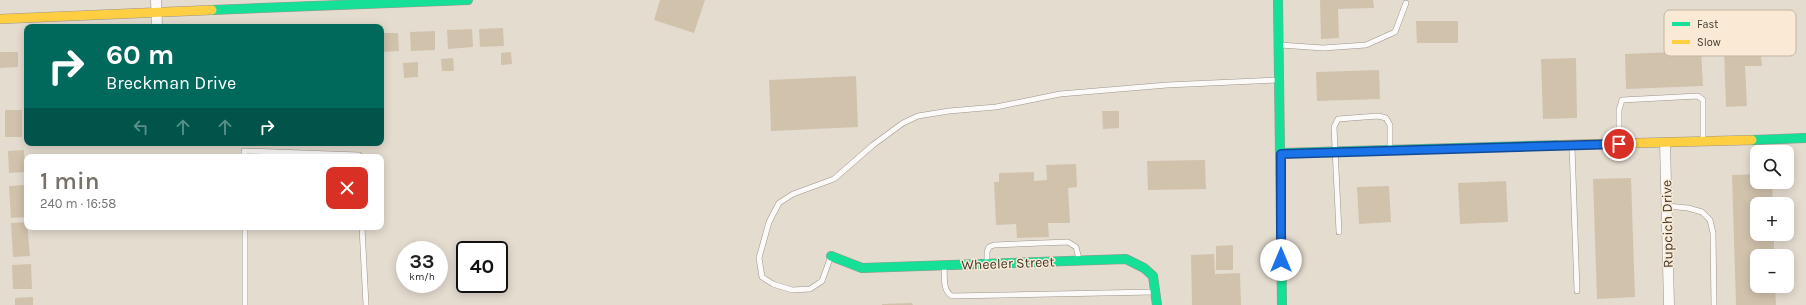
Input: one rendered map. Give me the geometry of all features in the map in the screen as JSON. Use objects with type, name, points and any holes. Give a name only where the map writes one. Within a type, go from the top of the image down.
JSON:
[{"type":"street","points":[[156,0],[157,24]]},
{"type":"street","points":[[0,19],[468,0]]},
{"type":"street","points":[[1278,0],[1282,305]]},
{"type":"street","points":[[1281,154],[1806,138]]},
{"type":"street","name":"Rupcich Drive","points":[[1665,143],[1669,305]]},
{"type":"street","name":"Wheeler Street","points":[[831,256],[862,268],[1126,259],[1144,268],[1153,276],[1157,305]]},
{"type":"lane","points":[[1279,45],[1324,48],[1366,46],[1395,32],[1406,3]]},
{"type":"lane","points":[[831,256],[822,281],[810,289],[792,290],[773,284],[762,276],[760,258],[764,240],[769,222],[779,203],[793,194],[834,179],[873,145],[903,123],[918,116],[948,111],[996,107],[1060,94],[1166,85],[1279,80]]},
{"type":"lane","points":[[1619,144],[1618,110],[1622,100],[1698,96],[1703,100],[1702,141]]},
{"type":"lane","points":[[1339,232],[1334,127],[1338,119],[1378,116],[1386,118],[1390,125],[1390,150]]},
{"type":"lane","points":[[1572,145],[1577,291]]},
{"type":"lane","points":[[244,154],[244,151],[313,154]]},
{"type":"lane","points":[[1666,206],[1688,208],[1702,212],[1710,220],[1713,233],[1714,305]]},
{"type":"lane","points":[[244,230],[245,305]]},
{"type":"lane","points":[[362,230],[366,305]]},
{"type":"lane","points":[[987,264],[987,252],[989,247],[994,245],[1068,242],[1076,247],[1079,261]]},
{"type":"lane","points":[[944,265],[946,288],[948,294],[952,296],[1155,292]]},
{"type":"building","points":[[660,0],[705,0],[694,33],[654,20]]},
{"type":"building","points":[[1320,0],[1373,0],[1374,8],[1338,9],[1339,38],[1321,39]]},
{"type":"building","points":[[1416,21],[1458,21],[1458,43],[1417,43]]},
{"type":"building","points":[[503,28],[504,46],[480,47],[479,29]]},
{"type":"building","points":[[472,29],[473,47],[448,49],[447,30]]},
{"type":"building","points":[[435,31],[435,50],[411,51],[410,32]]},
{"type":"building","points":[[384,33],[398,33],[399,51],[384,52]]},
{"type":"building","points":[[0,52],[18,52],[18,67],[0,68]]},
{"type":"building","points":[[511,52],[512,64],[501,65],[501,53]]},
{"type":"building","points":[[1664,52],[1664,56],[1701,56],[1703,86],[1626,89],[1625,54]]},
{"type":"building","points":[[1724,56],[1761,56],[1762,66],[1745,66],[1747,106],[1726,107]]},
{"type":"building","points":[[453,58],[454,71],[442,71],[441,59]]},
{"type":"building","points":[[1576,58],[1577,118],[1543,119],[1541,59]]},
{"type":"building","points":[[418,62],[418,77],[404,78],[403,63]]},
{"type":"building","points":[[1379,70],[1380,99],[1317,101],[1316,72]]},
{"type":"building","points":[[856,76],[858,127],[771,131],[769,80]]},
{"type":"building","points":[[5,110],[22,110],[22,137],[5,137]]},
{"type":"building","points":[[1102,111],[1119,111],[1119,128],[1103,129]]},
{"type":"building","points":[[24,150],[24,172],[9,173],[8,151]]},
{"type":"building","points":[[1205,160],[1206,189],[1148,190],[1147,161]]},
{"type":"building","points":[[1076,164],[1077,187],[1068,188],[1070,223],[1048,223],[1049,237],[1017,238],[1016,224],[996,225],[994,182],[999,182],[999,173],[1034,172],[1034,181],[1047,180],[1046,165]]},
{"type":"building","points":[[1750,174],[1750,189],[1772,189],[1773,197],[1750,197],[1750,241],[1774,241],[1774,249],[1750,249],[1750,293],[1775,293],[1776,305],[1736,305],[1732,175]]},
{"type":"building","points":[[1631,178],[1635,297],[1597,299],[1593,179]]},
{"type":"building","points":[[1506,181],[1508,222],[1460,224],[1458,183]]},
{"type":"building","points":[[24,185],[24,217],[11,218],[9,186]]},
{"type":"building","points":[[1389,186],[1391,222],[1359,224],[1357,187]]},
{"type":"building","points":[[24,222],[24,230],[28,230],[30,256],[13,257],[11,223]]},
{"type":"building","points":[[1233,245],[1233,270],[1216,270],[1216,246]]},
{"type":"building","points":[[1214,254],[1215,274],[1240,273],[1241,305],[1192,305],[1191,255]]},
{"type":"building","points":[[31,264],[32,289],[13,289],[12,265]]},
{"type":"building","points":[[33,297],[33,305],[15,305],[15,298]]},
{"type":"building","points":[[912,303],[913,305],[882,305],[882,304]]},
{"type":"traffic: fast","points":[[212,10],[468,0]]},
{"type":"traffic: fast","points":[[1278,0],[1282,305]]},
{"type":"traffic: fast","points":[[1752,140],[1806,138]]},
{"type":"traffic: fast","points":[[1281,153],[1560,145]]},
{"type":"traffic: fast","points":[[831,256],[862,268],[1126,259],[1144,268],[1153,276],[1157,305]]},
{"type":"traffic: slow","points":[[0,19],[212,10]]},
{"type":"traffic: slow","points":[[1560,145],[1752,140]]},
{"type":"route","points":[[1281,260],[1281,154],[1619,144]]}]
